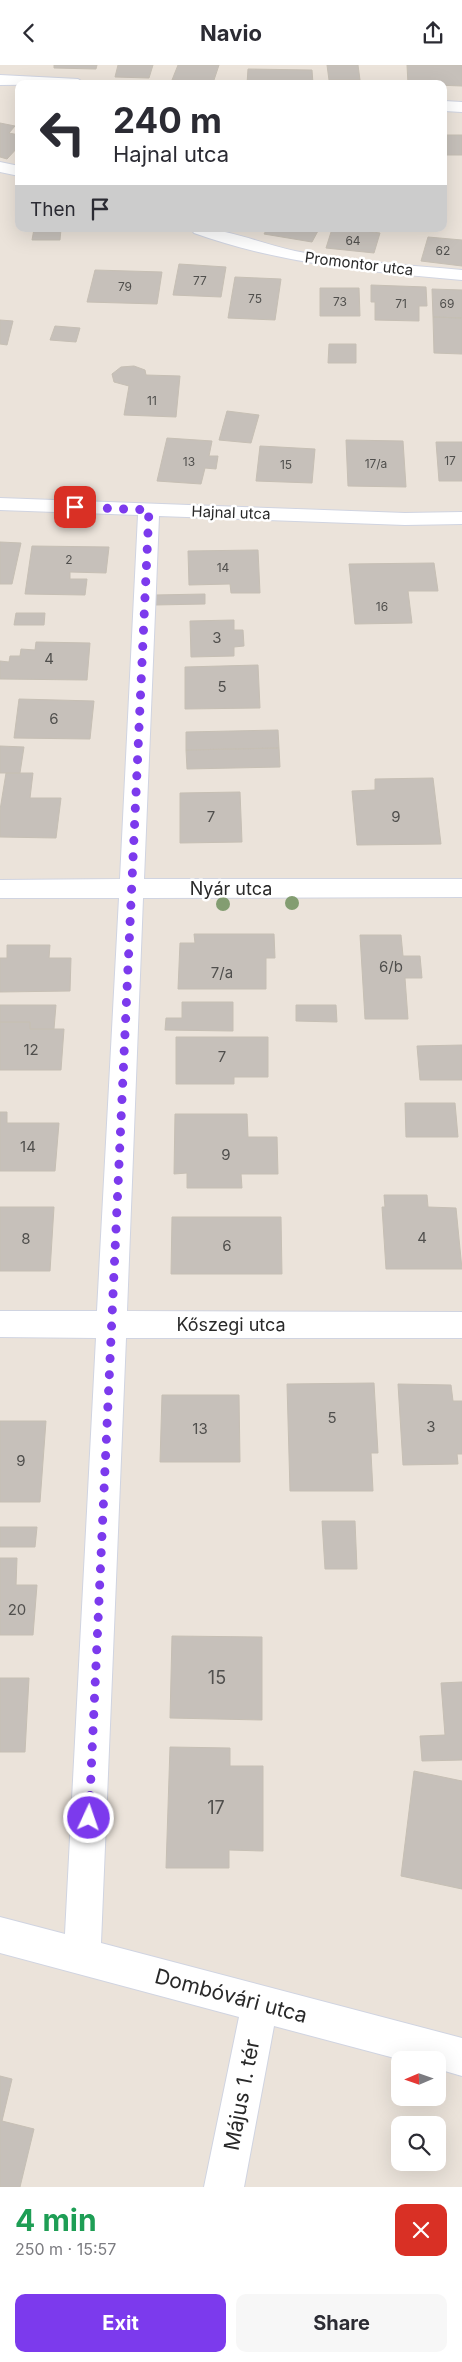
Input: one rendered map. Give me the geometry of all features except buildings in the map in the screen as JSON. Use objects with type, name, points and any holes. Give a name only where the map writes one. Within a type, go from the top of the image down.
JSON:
[{"type":"street","points":[[0,80],[15,81]]},
{"type":"street","points":[[447,106],[462,107]]},
{"type":"street","points":[[0,167],[15,170]]},
{"type":"street","name":"Promontor utca","points":[[208,232],[319,261],[462,275]]},
{"type":"street","name":"Hajnal utca","points":[[0,503],[405,519],[462,518]]},
{"type":"street","points":[[82,1957],[149,510]]},
{"type":"street","name":"Nyár utca","points":[[0,889],[462,888]]},
{"type":"street","name":"Kőszegi utca","points":[[0,1324],[462,1325]]},
{"type":"street","name":"Dombóvári utca","points":[[0,1935],[462,2057]]},
{"type":"street","name":"Május 1. tér","points":[[224,2187],[260,2004]]},
{"type":"route","points":[[75,507],[149,510],[89,1818]]}]
